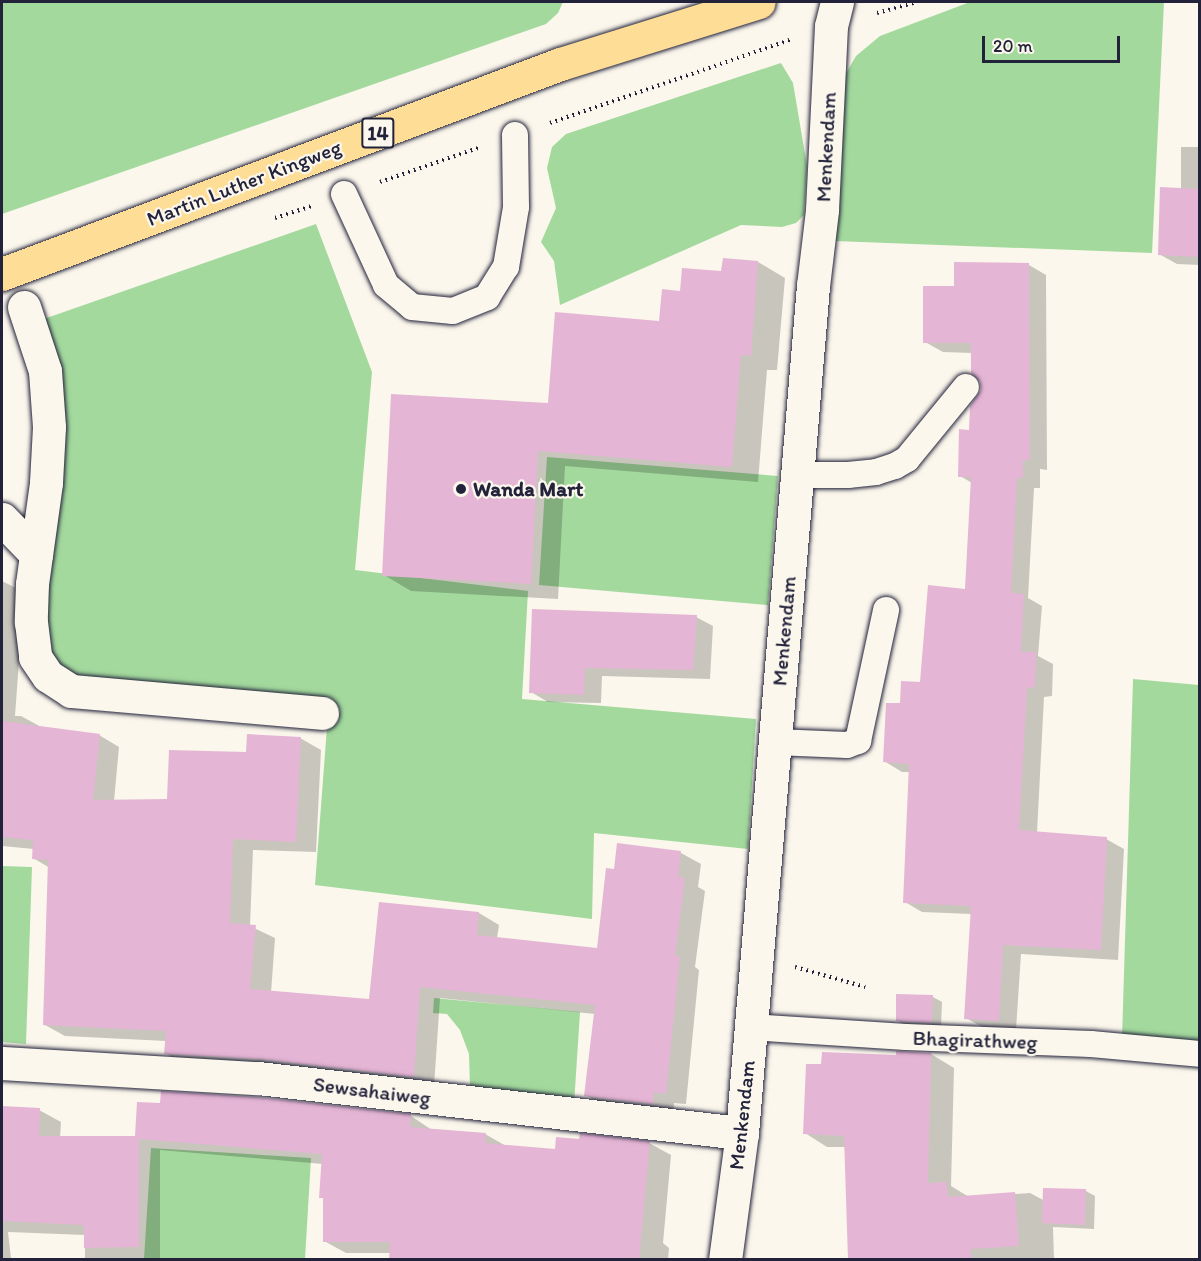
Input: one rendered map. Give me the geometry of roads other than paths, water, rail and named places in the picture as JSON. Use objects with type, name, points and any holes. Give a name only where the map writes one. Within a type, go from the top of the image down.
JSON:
[{"type":"main road","name":"Martin Luther Kingweg","points":[[2,274],[560,64],[759,2]]},
{"type":"street","name":"Menkendam","points":[[725,1260],[742,1133],[813,286],[822,210],[834,14]]},
{"type":"street","points":[[24,307],[45,371],[49,427],[46,483],[36,554],[31,622],[35,657],[48,676],[71,691],[322,713]]},
{"type":"street","points":[[2,519],[36,554]]},
{"type":"street","name":"Sewsahaiweg","points":[[2,1063],[258,1078],[742,1133]]},
{"type":"lane","points":[[344,194],[386,285],[412,308],[453,311],[487,297],[506,267],[516,207],[515,135]]},
{"type":"lane","points":[[797,475],[848,475],[876,472],[895,466],[907,459],[966,387]]},
{"type":"lane","points":[[775,742],[847,745],[858,741],[886,610]]},
{"type":"lane","name":"Bhagirathweg","points":[[750,1027],[906,1037],[1091,1044],[1200,1054]]},
{"type":"place","name":"Wanda Mart","points":[[461,489]]}]
